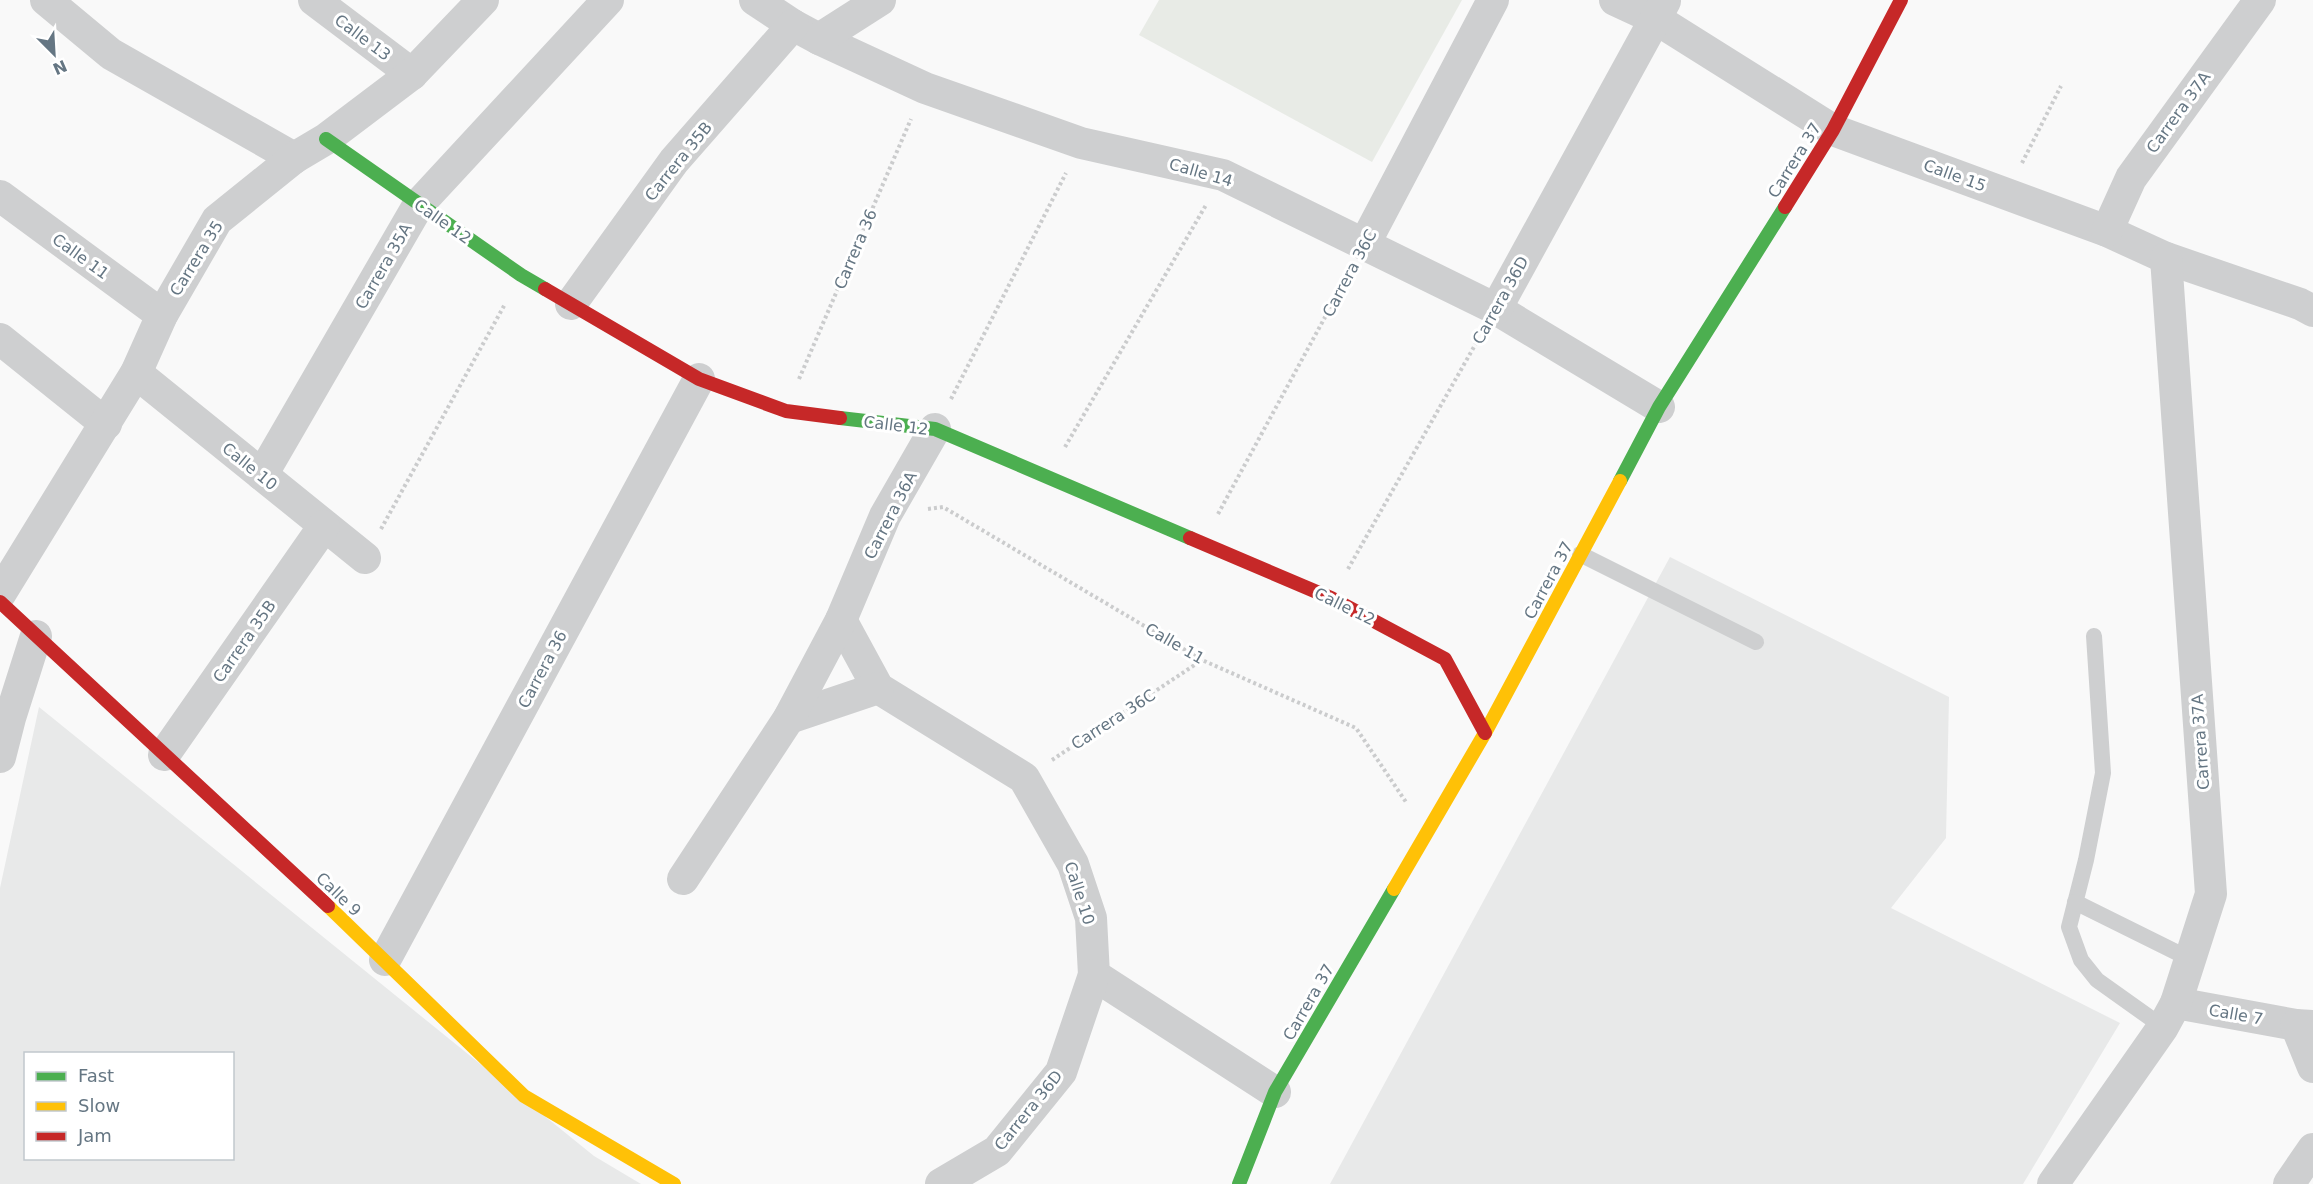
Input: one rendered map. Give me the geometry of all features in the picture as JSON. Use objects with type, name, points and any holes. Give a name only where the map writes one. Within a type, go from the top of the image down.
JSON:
[{"type":"street","points":[[46,0],[111,54],[294,158]]},
{"type":"street","name":"Calle 13","points":[[314,0],[412,74]]},
{"type":"street","name":"Carrera 35","points":[[0,594],[136,373],[162,315],[217,220],[294,158],[326,139],[412,74],[483,0]]},
{"type":"street","name":"Carrera 35A","points":[[262,476],[419,204],[608,0]]},
{"type":"street","name":"Calle 14","points":[[755,0],[806,32],[924,88],[1082,143],[1223,176],[1365,243],[1496,309],[1659,407]]},
{"type":"street","name":"Carrera 35B","points":[[572,304],[674,161],[806,32],[880,0]]},
{"type":"street","name":"Carrera 36C","points":[[1365,243],[1492,0]]},
{"type":"street","name":"Calle 15","points":[[1615,0],[1661,10],[1833,130],[2107,231],[2166,258],[2309,299]]},
{"type":"street","name":"Carrera 37","points":[[1239,1184],[1275,1092],[1485,733],[1659,407],[1833,130],[1901,0]]},
{"type":"street","name":"Carrera 37A","points":[[2107,231],[2131,178],[2260,0]]},
{"type":"street","name":"Carrera 36D","points":[[1496,309],[1661,10]]},
{"type":"street","name":"Calle 12","points":[[326,139],[521,275],[699,379],[786,411],[935,429],[1331,598],[1445,659],[1485,733]]},
{"type":"street","name":"Calle 11","points":[[0,196],[162,315]]},
{"type":"street","name":"Carrera 37A","points":[[2053,1184],[2170,1015],[2211,894],[2166,258]]},
{"type":"street","points":[[0,339],[106,424]]},
{"type":"street","name":"Calle 10","points":[[136,373],[364,558]]},
{"type":"street","name":"Carrera 36","points":[[385,960],[699,379]]},
{"type":"street","name":"Carrera 36A","points":[[683,879],[789,718],[841,620],[885,516],[935,429]]},
{"type":"street","name":"Carrera 35B","points":[[164,755],[324,526]]},
{"type":"street","name":"Calle 9","points":[[0,603],[385,960],[524,1096],[674,1184]]},
{"type":"street","name":"Calle 10","points":[[841,620],[878,688],[1024,778],[1076,875],[1091,918],[1094,975]]},
{"type":"street","points":[[0,757],[5,717],[36,636]]},
{"type":"street","points":[[789,718],[878,688]]},
{"type":"street","points":[[1094,975],[1275,1092]]},
{"type":"street","name":"Carrera 36D","points":[[941,1184],[996,1151],[1061,1072],[1094,975]]},
{"type":"street","name":"Calle 7","points":[[2170,1015],[2304,1025],[2313,1067]]},
{"type":"street","points":[[2289,1184],[2313,1149]]},
{"type":"lane","points":[[1580,554],[1756,642]]},
{"type":"lane","points":[[2094,636],[2103,773],[2086,860],[2069,927],[2081,960],[2097,980],[2170,1015]]},
{"type":"lane","points":[[2075,902],[2190,959]]},
{"type":"path","points":[[2007,194],[2061,86]]},
{"type":"path","name":"Carrera 36","points":[[786,411],[924,88]]},
{"type":"path","points":[[935,429],[1082,143]]},
{"type":"path","points":[[1048,476],[1223,176]]},
{"type":"path","name":"Carrera 36C","points":[[1202,544],[1365,243]]},
{"type":"path","points":[[364,558],[521,275]]},
{"type":"path","name":"Carrera 36D","points":[[1331,598],[1496,309]]},
{"type":"path","name":"Calle 11","points":[[885,516],[943,507],[1202,660],[1356,728],[1426,833]]},
{"type":"path","name":"Carrera 36C","points":[[1024,778],[1202,660]]},
{"type":"shaded area","points":[[1159,0],[1462,0],[1372,162],[1139,35]]},
{"type":"shaded area","points":[[1670,557],[1949,697],[1946,838],[1891,908],[2120,1023],[2023,1184],[1330,1184]]},
{"type":"shaded area","points":[[39,707],[594,1156],[641,1184],[0,1184],[0,888]]},
{"type":"traffic: fast","points":[[326,139],[521,275],[545,289]]},
{"type":"traffic: fast","points":[[1620,481],[1659,407],[1785,207]]},
{"type":"traffic: fast","points":[[840,418],[935,429],[1190,538]]},
{"type":"traffic: fast","points":[[1239,1184],[1275,1092],[1394,889]]},
{"type":"traffic: slow","points":[[1394,889],[1485,733],[1620,481]]},
{"type":"traffic: slow","points":[[328,906],[524,1096],[674,1184]]},
{"type":"traffic: jam","points":[[1785,207],[1833,130],[1901,0]]},
{"type":"traffic: jam","points":[[545,289],[699,379],[786,411],[840,418]]},
{"type":"traffic: jam","points":[[1190,538],[1331,598],[1445,659],[1485,733]]},
{"type":"traffic: jam","points":[[0,602],[328,906]]}]
